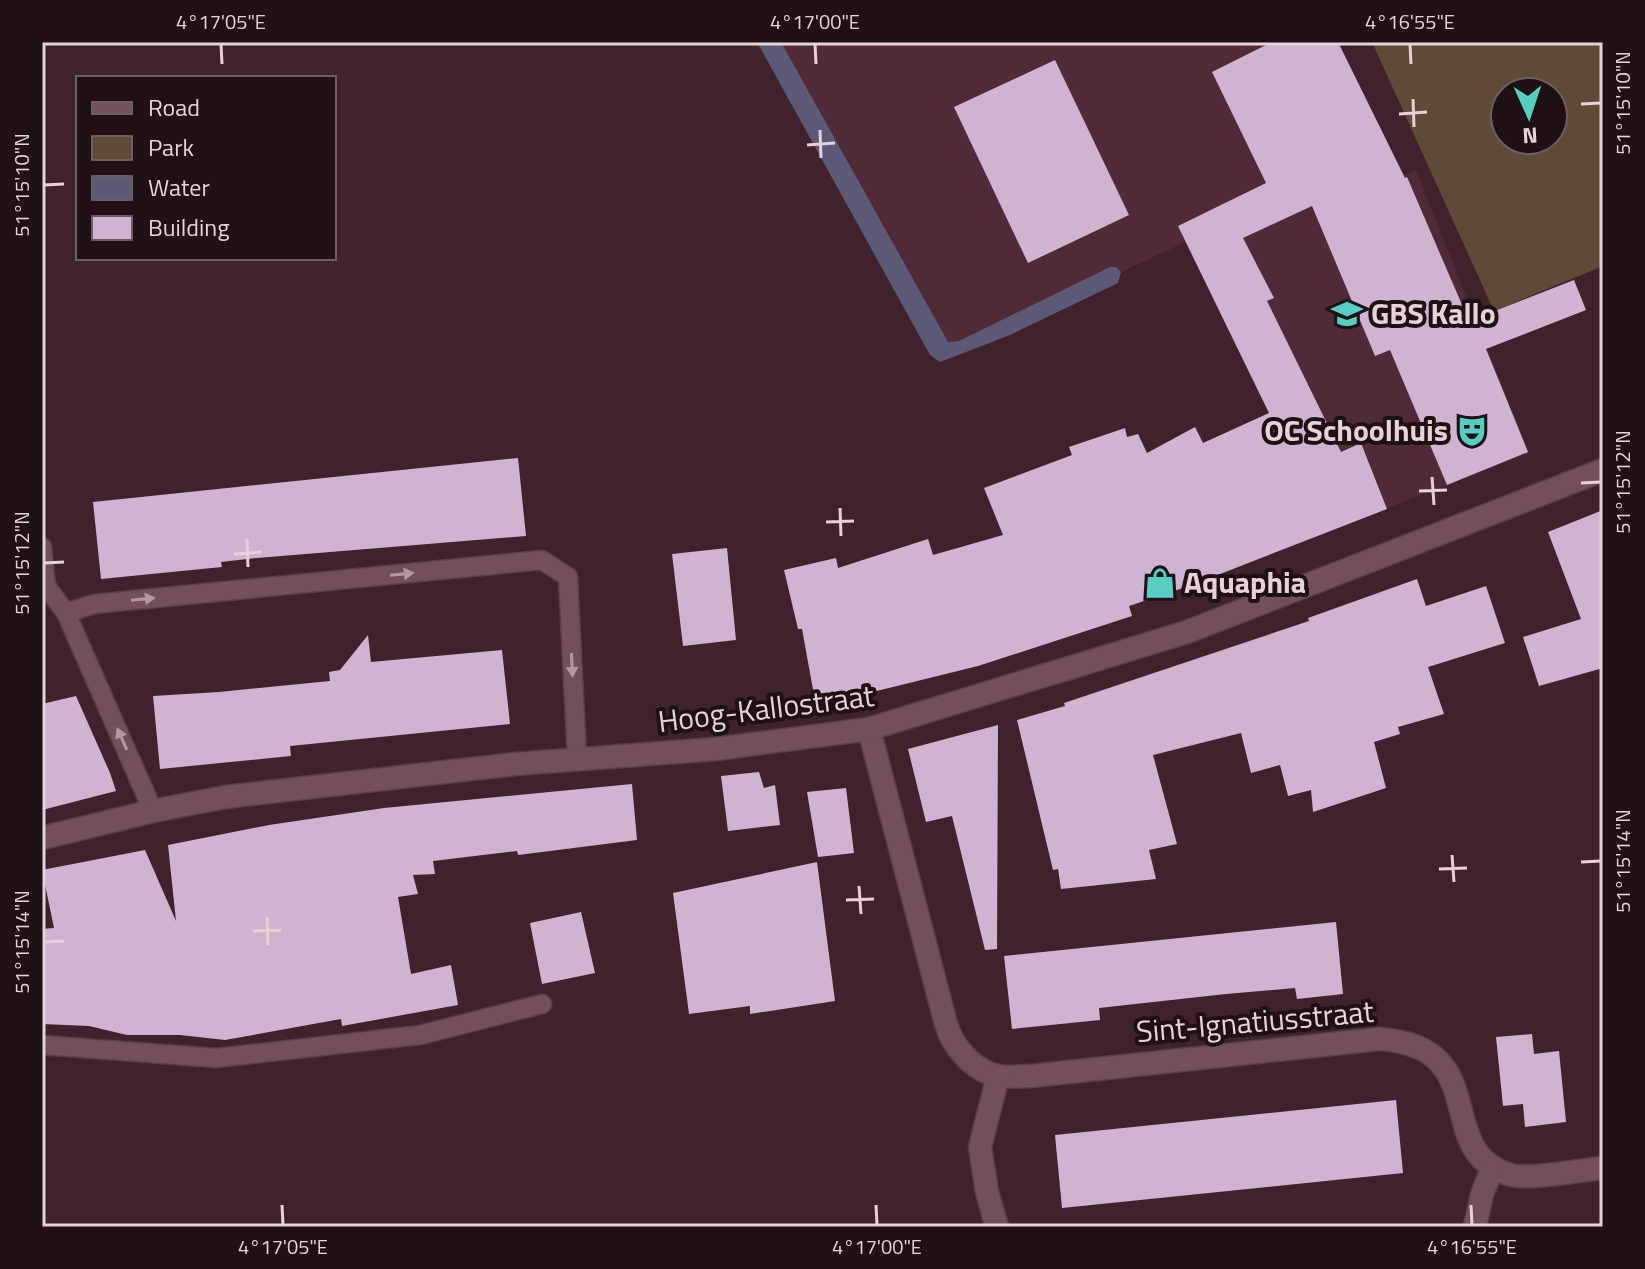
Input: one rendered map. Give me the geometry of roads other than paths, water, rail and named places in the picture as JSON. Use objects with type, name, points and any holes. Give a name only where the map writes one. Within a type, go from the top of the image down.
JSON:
[{"type":"street","name":"Hoog-Kallostraat","points":[[42,838],[225,797],[515,764],[716,749],[869,729],[1187,632],[1603,470]]},
{"type":"street","points":[[869,729],[951,1041],[981,1069],[998,1076],[980,1147],[987,1192],[997,1227]]},
{"type":"street","name":"Sint-Ignatiusstraat","points":[[998,1076],[1031,1076],[1379,1039],[1397,1040],[1430,1053],[1445,1067],[1455,1085],[1475,1152],[1493,1167]]},
{"type":"street","points":[[1475,1227],[1482,1194],[1493,1167],[1513,1176],[1603,1168]]},
{"type":"lane","points":[[42,547],[46,586],[66,613],[153,811]]},
{"type":"lane","points":[[66,613],[94,604],[542,560],[568,577],[577,759]]},
{"type":"lane","points":[[42,1045],[216,1058],[420,1035],[542,1004]]},
{"type":"water","points":[[757,42],[781,42],[948,342],[959,341],[1110,267],[1116,267],[1121,272],[1118,283],[1010,335],[940,362],[930,355]]},
{"type":"place","name":"GBS Kallo","points":[[1347,314]]},
{"type":"place","name":"OC Schoolhuis","points":[[1472,431]]},
{"type":"place","name":"Aquaphia","points":[[1160,583]]}]
